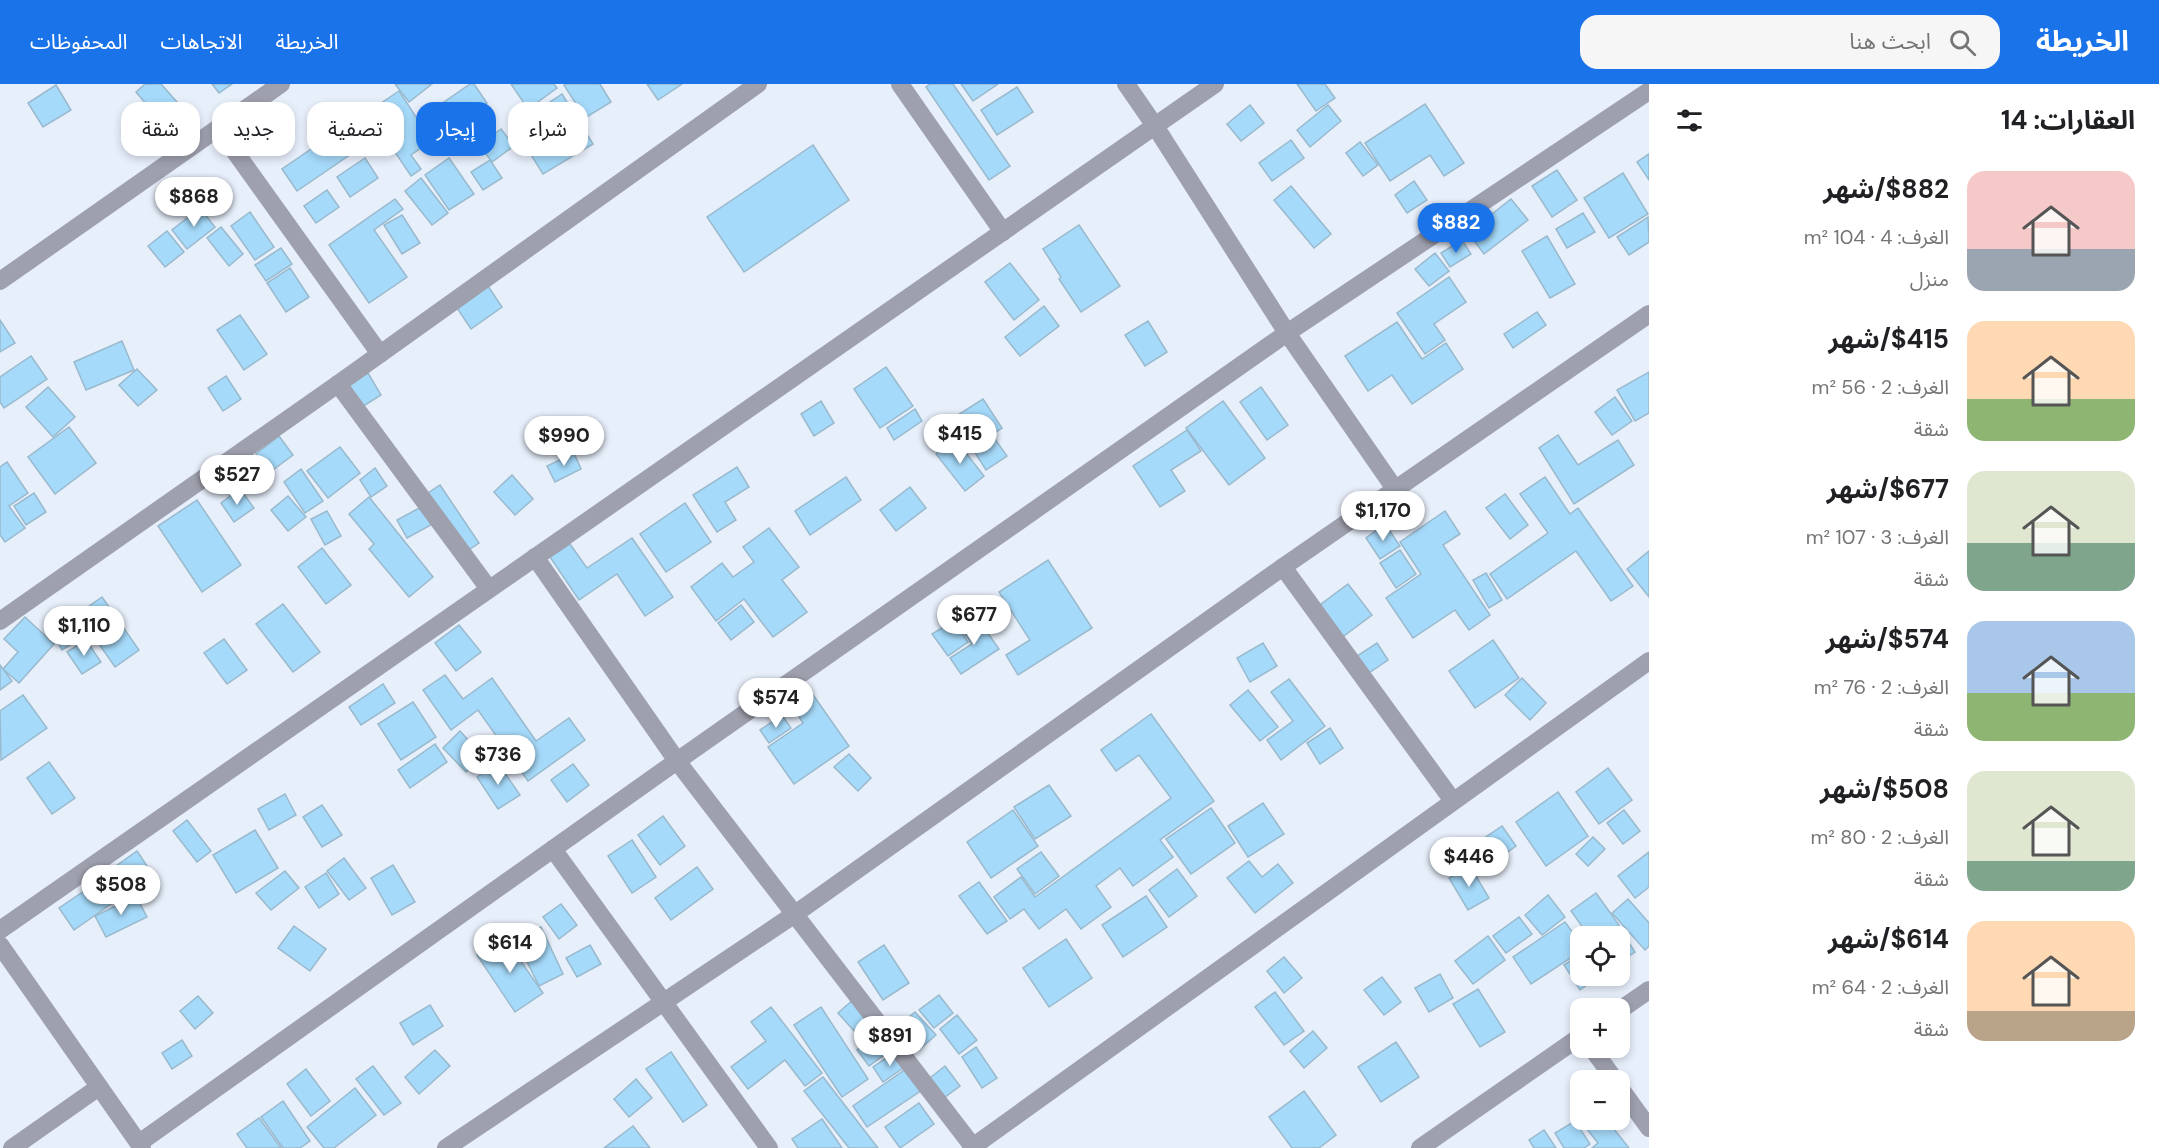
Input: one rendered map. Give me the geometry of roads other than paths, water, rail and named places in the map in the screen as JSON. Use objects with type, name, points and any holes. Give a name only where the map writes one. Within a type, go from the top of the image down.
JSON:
[{"type":"street","points":[[255,102],[281,84]]},
{"type":"street","points":[[0,621],[338,384],[758,84]]},
{"type":"street","points":[[900,84],[1003,232]]},
{"type":"street","points":[[1126,84],[1287,333],[1395,489]]},
{"type":"street","points":[[0,930],[1215,84]]},
{"type":"street","points":[[0,945],[140,1145],[677,761],[1287,333],[1649,91]]},
{"type":"street","points":[[0,281],[212,132]]},
{"type":"street","points":[[238,156],[380,354]]},
{"type":"street","points":[[446,1148],[795,914],[1283,567],[1649,314]]},
{"type":"street","points":[[338,384],[489,589]]},
{"type":"street","points":[[535,557],[677,761],[973,1147],[1649,661]]},
{"type":"street","points":[[1283,567],[1453,801]]},
{"type":"street","points":[[553,849],[662,1003],[769,1148]]},
{"type":"street","points":[[1630,1003],[1649,990]]},
{"type":"street","points":[[1420,1148],[1570,1044]]},
{"type":"street","points":[[12,1148],[99,1087]]},
{"type":"street","points":[[1630,1102],[1649,1128]]}]
